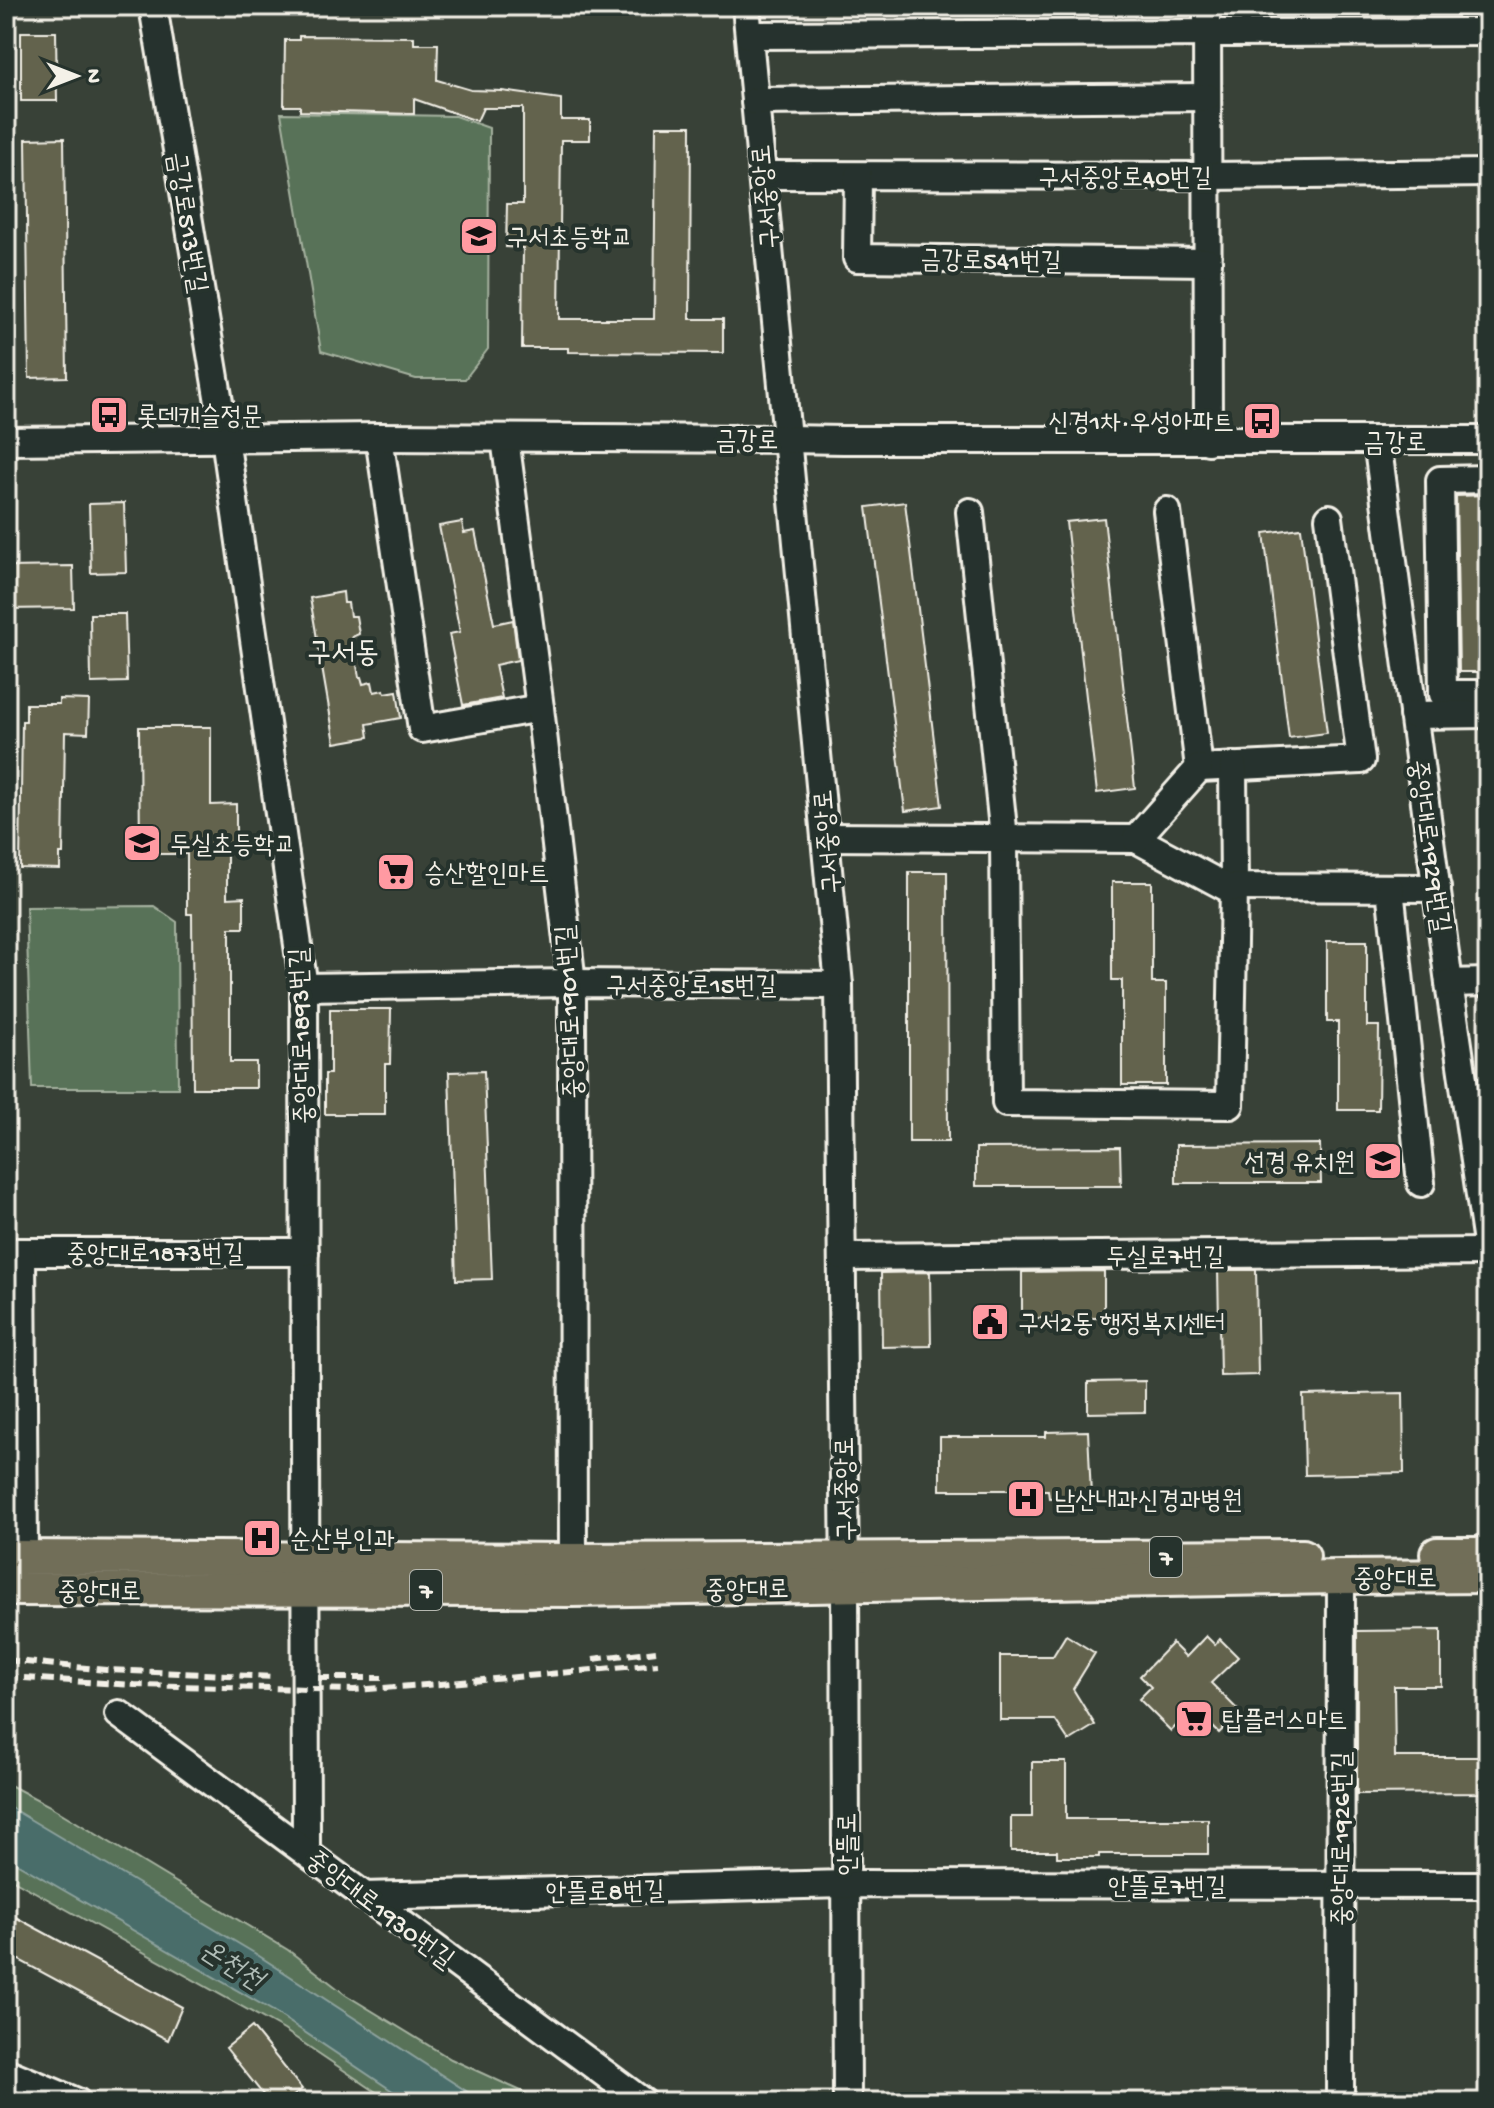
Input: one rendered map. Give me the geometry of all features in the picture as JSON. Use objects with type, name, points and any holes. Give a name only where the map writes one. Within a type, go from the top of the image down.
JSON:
[{"type":"main road","name":"중앙대로","points":[[845,1573],[1488,1554]]},
{"type":"main road","name":"중앙대로","points":[[15,1557],[307,1558],[573,1575]]},
{"type":"main road","name":"중앙대로","points":[[6,1589],[307,1590],[573,1575],[1488,1576]]},
{"type":"street","name":"금강로513번길","points":[[153,6],[225,438]]},
{"type":"street","name":"구서중앙로","points":[[746,6],[839,985],[845,1573]]},
{"type":"street","points":[[1207,6],[1208,441]]},
{"type":"street","points":[[749,35],[1488,32]]},
{"type":"street","points":[[755,101],[1207,97]]},
{"type":"street","name":"구서중앙로40번길","points":[[762,175],[1488,173]]},
{"type":"street","name":"금강로541번길","points":[[858,176],[857,258],[1208,262]]},
{"type":"street","name":"금강로","points":[[6,441],[379,437],[1488,440]]},
{"type":"street","points":[[379,437],[422,729],[540,708]]},
{"type":"street","name":"중앙대로1893번길","points":[[225,438],[304,987],[306,1851]]},
{"type":"street","name":"중앙대로1901번길","points":[[505,438],[572,983],[573,1575]]},
{"type":"street","name":"중앙대로1929번길","points":[[1377,441],[1449,983],[1478,1116],[1488,1251]]},
{"type":"street","points":[[1488,479],[1440,480],[1443,694],[1488,694]]},
{"type":"street","points":[[1167,511],[1199,768]]},
{"type":"street","points":[[970,512],[1004,838],[1006,1103],[1230,1105],[1233,766]]},
{"type":"street","points":[[1136,839],[1199,768],[1361,760],[1329,518]]},
{"type":"street","points":[[1413,715],[1488,714]]},
{"type":"street","points":[[825,837],[1136,839],[1226,887],[1437,888]]},
{"type":"street","points":[[1390,888],[1421,1183]]},
{"type":"street","points":[[1449,983],[1488,982]]},
{"type":"street","name":"구서중앙로15번길","points":[[304,987],[572,983],[839,985]]},
{"type":"street","name":"두실로7번길","points":[[842,1257],[1488,1251]]},
{"type":"street","points":[[14,1252],[15,1557]]},
{"type":"street","name":"중앙대로1873번길","points":[[14,1252],[305,1252]]},
{"type":"street","name":"안뜰로","points":[[845,1573],[847,2102]]},
{"type":"street","name":"중앙대로1926번길","points":[[1340,2102],[1341,1577]]},
{"type":"street","name":"중앙대로1930번길","points":[[119,1714],[643,2102]]},
{"type":"street","name":"안뜰로7번길","points":[[846,1884],[1488,1885]]},
{"type":"street","name":"안뜰로8번길","points":[[363,1896],[846,1884]]},
{"type":"street","points":[[6,2072],[77,2102]]},
{"type":"green space","points":[[281,113],[455,116],[489,128],[488,349],[465,379],[416,379],[321,351]]},
{"type":"green space","points":[[154,906],[177,922],[178,1088],[32,1088],[26,907]]},
{"type":"green space","points":[[6,1783],[48,1805],[288,1950],[346,1995],[451,2059],[545,2102],[391,2102],[284,2030],[6,1876]]},
{"type":"water","name":"온천천","points":[[6,1805],[256,1954],[483,2102],[409,2102],[273,2011],[6,1857]]},
{"type":"building","points":[[21,32],[56,32],[57,101],[21,101]]},
{"type":"building","points":[[299,36],[414,37],[414,44],[438,44],[437,80],[471,90],[561,99],[561,120],[590,120],[590,140],[561,140],[559,319],[654,319],[656,126],[691,126],[690,319],[723,319],[723,353],[568,352],[568,348],[522,348],[523,248],[506,247],[507,204],[523,204],[523,108],[483,108],[477,121],[414,99],[414,114],[300,111],[300,106],[284,106],[285,40],[299,40]]},
{"type":"building","points":[[64,138],[67,377],[29,378],[26,139]]},
{"type":"building","points":[[1488,495],[1488,672],[1459,672],[1456,496]]},
{"type":"building","points":[[905,502],[942,806],[905,811],[867,507]]},
{"type":"building","points":[[124,503],[126,572],[91,573],[89,504]]},
{"type":"building","points":[[1104,518],[1135,788],[1097,793],[1066,522]]},
{"type":"building","points":[[462,522],[464,533],[475,531],[494,624],[513,620],[518,660],[495,665],[502,698],[463,705],[449,634],[460,632],[439,526]]},
{"type":"building","points":[[1301,528],[1327,733],[1289,738],[1264,533]]},
{"type":"building","points":[[73,566],[74,608],[6,609],[6,567]]},
{"type":"building","points":[[343,592],[350,616],[356,616],[359,634],[352,637],[359,677],[363,684],[372,682],[374,692],[397,691],[401,718],[367,724],[369,737],[335,743],[310,598]]},
{"type":"building","points":[[90,614],[125,614],[127,682],[91,683]]},
{"type":"building","points":[[59,699],[89,700],[88,733],[65,732],[63,854],[60,854],[60,869],[20,868],[22,721],[26,721],[26,704],[59,704]]},
{"type":"building","points":[[139,727],[211,727],[211,805],[236,804],[236,849],[227,849],[227,898],[244,897],[244,928],[230,928],[230,1062],[256,1062],[256,1088],[193,1088],[192,914],[187,914],[187,854],[140,854]]},
{"type":"building","points":[[909,872],[947,872],[948,1142],[909,1142]]},
{"type":"building","points":[[1112,882],[1152,882],[1152,983],[1166,983],[1166,1085],[1122,1085],[1122,980],[1112,980]]},
{"type":"building","points":[[1327,941],[1367,941],[1367,1026],[1379,1026],[1378,1110],[1338,1110],[1338,1022],[1327,1022]]},
{"type":"building","points":[[330,1009],[391,1009],[390,1064],[385,1064],[385,1114],[325,1114],[325,1074],[330,1074]]},
{"type":"building","points":[[484,1071],[492,1279],[456,1280],[449,1072]]},
{"type":"building","points":[[1320,1144],[1321,1183],[1176,1183],[1176,1145]]},
{"type":"building","points":[[1120,1147],[1121,1186],[976,1186],[976,1148]]},
{"type":"building","points":[[1218,1270],[1256,1270],[1258,1375],[1220,1376]]},
{"type":"building","points":[[1104,1271],[1104,1318],[1022,1318],[1022,1272]]},
{"type":"building","points":[[930,1272],[931,1346],[882,1347],[881,1273]]},
{"type":"building","points":[[1145,1381],[1145,1412],[1088,1413],[1088,1382]]},
{"type":"building","points":[[1403,1393],[1404,1473],[1305,1475],[1303,1395]]},
{"type":"building","points":[[1088,1431],[1091,1496],[1049,1498],[1048,1490],[940,1490],[940,1437],[1046,1437],[1046,1432]]},
{"type":"building","points":[[1441,1630],[1441,1686],[1394,1686],[1395,1757],[1488,1757],[1488,1793],[1357,1794],[1357,1631]]},
{"type":"building","points":[[1066,1635],[1095,1653],[1073,1689],[1095,1725],[1069,1741],[1055,1720],[1000,1720],[1000,1656],[1053,1656]]},
{"type":"building","points":[[1206,1636],[1215,1645],[1220,1639],[1238,1657],[1211,1683],[1240,1712],[1219,1733],[1194,1708],[1171,1731],[1139,1699],[1151,1687],[1140,1676],[1172,1643],[1186,1657]]},
{"type":"building","points":[[1032,1762],[1066,1762],[1066,1819],[1208,1819],[1208,1854],[1057,1857],[1057,1851],[1011,1851],[1011,1817],[1032,1817]]},
{"type":"building","points":[[6,1912],[182,2007],[168,2040],[6,1953]]},
{"type":"building","points":[[252,2027],[302,2089],[286,2102],[269,2102],[226,2048]]},
{"type":"railway","points":[[593,1659],[656,1651]]},
{"type":"railway","points":[[6,1660],[106,1670],[274,1677]]},
{"type":"railway","points":[[6,1677],[135,1685],[354,1690],[658,1664]]},
{"type":"railway","points":[[318,1678],[382,1678]]},
{"type":"place","name":"구서초등학교","points":[[479,236]]},
{"type":"place","name":"롯데캐슬정문","points":[[109,415]]},
{"type":"place","name":"신경1차·우성아파트","points":[[1262,421]]},
{"type":"place","name":"두실초등학교","points":[[142,843]]},
{"type":"place","name":"승산할인마트","points":[[396,872]]},
{"type":"place","name":"선경 유치원","points":[[1383,1161]]},
{"type":"place","name":"구서2동 행정복지센터","points":[[990,1322]]},
{"type":"place","name":"남산내과신경과병원","points":[[1026,1499]]},
{"type":"place","name":"순산부인과","points":[[262,1538]]},
{"type":"place","name":"탑플러스마트","points":[[1194,1719]]},
{"type":"district","name":"구서동","points":[[343,651]]}]
